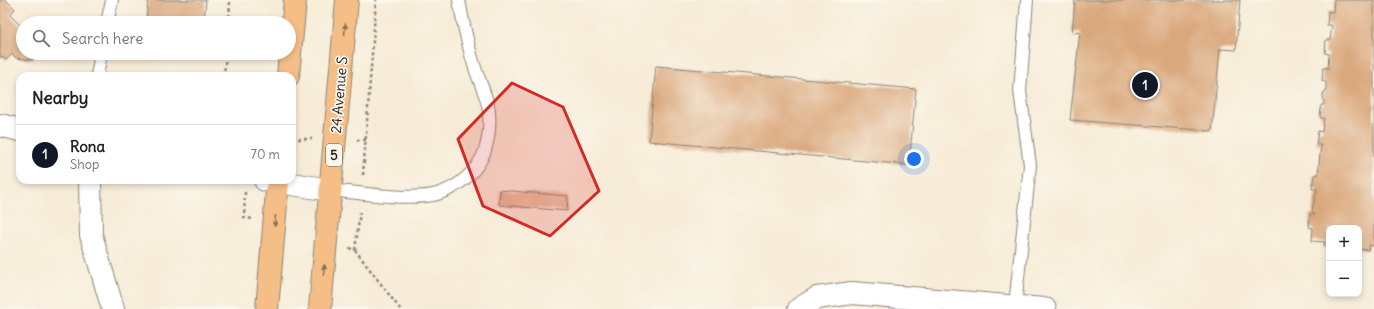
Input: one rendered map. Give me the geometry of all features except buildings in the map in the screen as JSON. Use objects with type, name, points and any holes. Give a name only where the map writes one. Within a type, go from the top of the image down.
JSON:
[{"type":"main road","points":[[294,16],[296,0]]},
{"type":"main road","name":"24 Avenue S","points":[[320,309],[347,0]]},
{"type":"main road","points":[[288,72],[290,60]]},
{"type":"main road","points":[[267,309],[274,184]]},
{"type":"street","points":[[0,125],[16,129]]},
{"type":"street","points":[[90,184],[90,235],[113,309]]},
{"type":"street","points":[[293,184],[331,190]]},
{"type":"street","points":[[800,309],[817,298],[852,293],[1045,309]]},
{"type":"lane","points":[[109,16],[112,0]]},
{"type":"lane","points":[[331,190],[420,196],[437,194],[455,187],[471,174],[481,160],[486,147],[488,133],[488,106],[475,67],[459,0]]},
{"type":"lane","points":[[1014,306],[1030,165],[1020,91],[1027,0]]},
{"type":"lane","points":[[98,72],[100,60]]},
{"type":"path","points":[[229,16],[230,0]]},
{"type":"path","points":[[367,140],[376,0]]},
{"type":"path","points":[[224,72],[225,60]]},
{"type":"path","points":[[356,250],[400,309]]},
{"type":"highlighted area","points":[[512,83],[563,107],[599,191],[550,236],[483,206],[458,139]]},
{"type":"place","name":"Rona","points":[[1145,85]]}]
